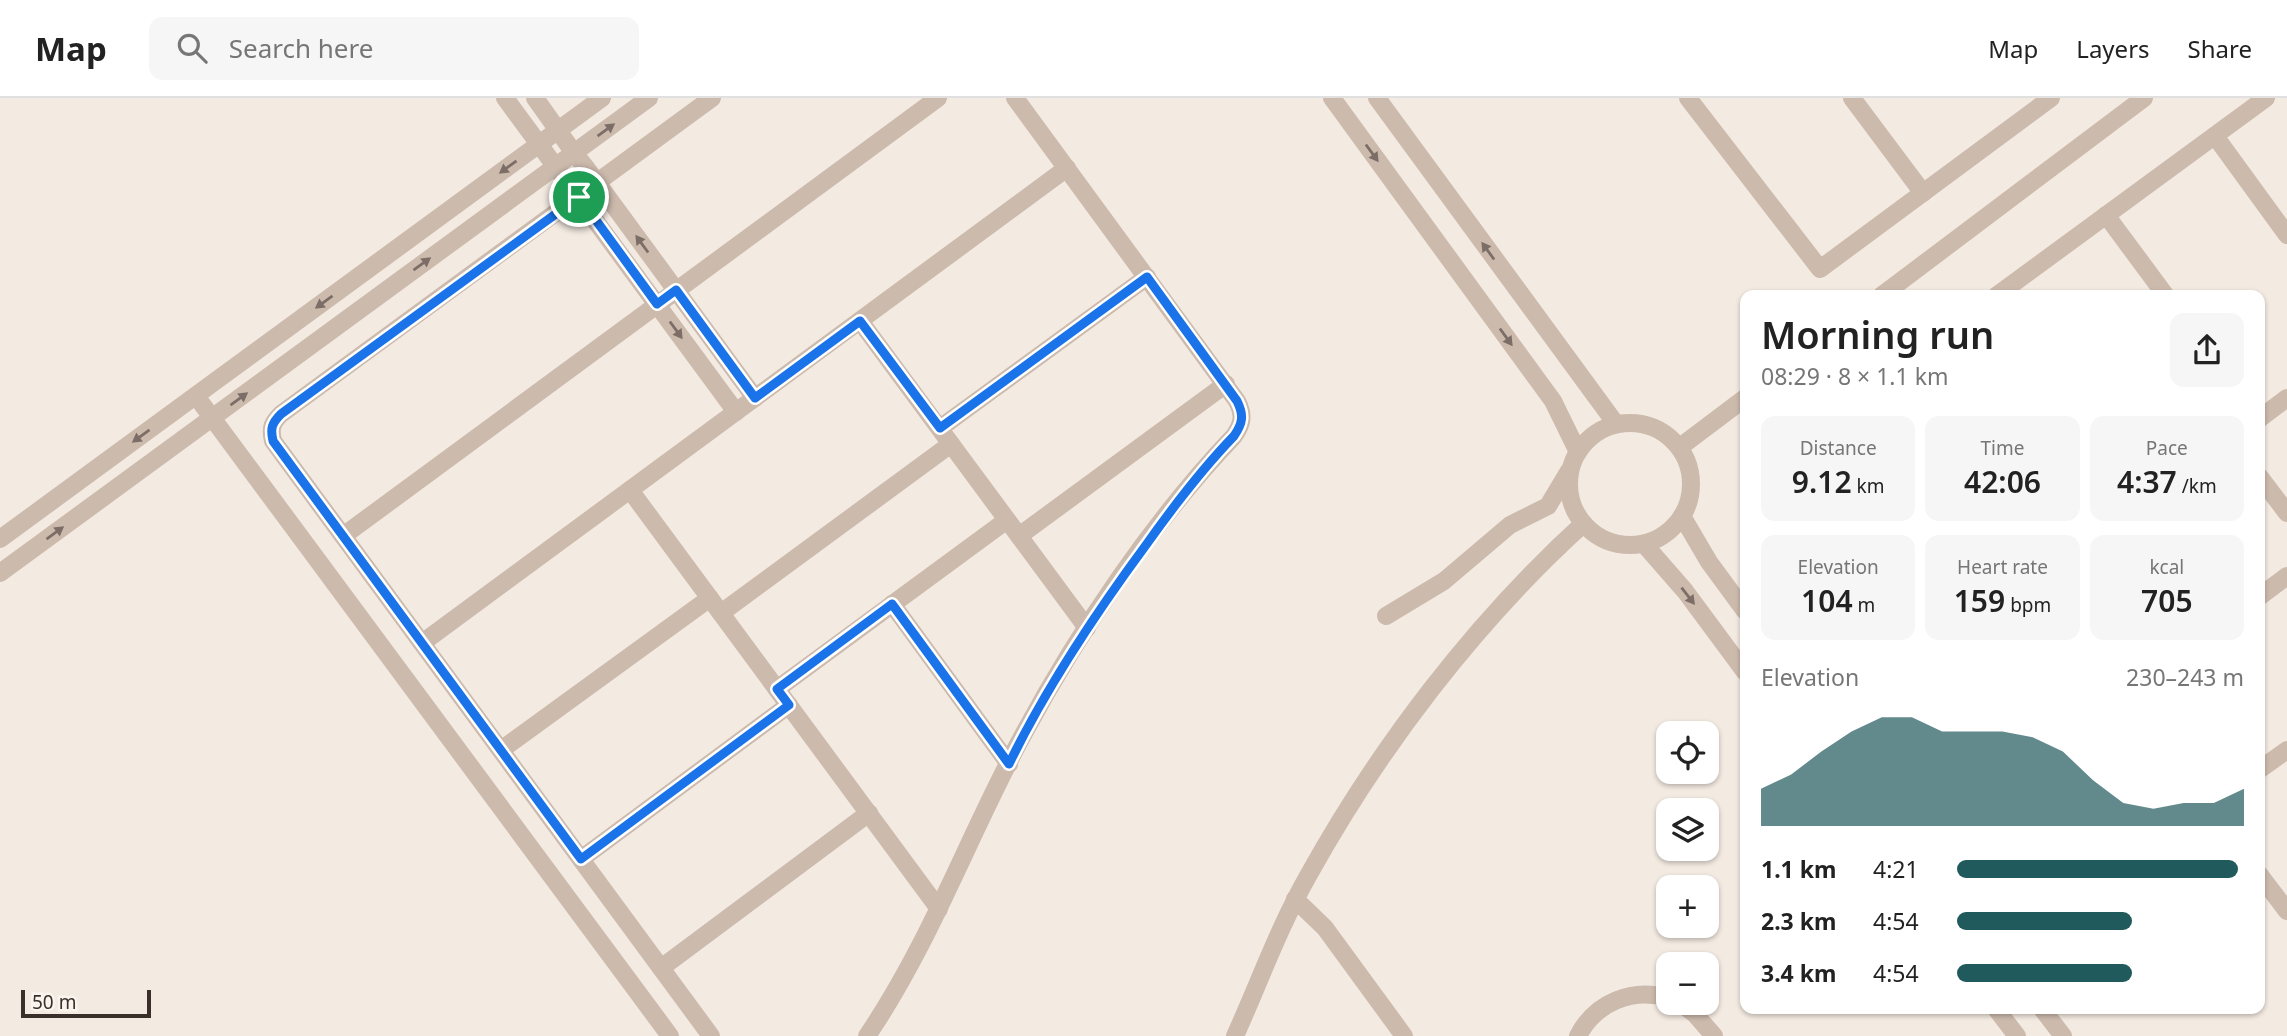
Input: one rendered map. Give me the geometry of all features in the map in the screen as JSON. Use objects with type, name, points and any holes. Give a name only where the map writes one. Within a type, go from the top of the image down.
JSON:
[{"type":"street","points":[[505,98],[736,412]]},
{"type":"street","points":[[535,98],[755,398]]},
{"type":"street","points":[[0,539],[602,98]]},
{"type":"street","points":[[0,573],[649,98]]},
{"type":"street","points":[[711,1036],[273,441],[270,431],[273,421],[712,98]]},
{"type":"street","points":[[343,536],[937,98]]},
{"type":"street","points":[[867,1036],[923,943],[1009,764],[1050,687],[1087,628],[1170,511],[1242,423],[1241,410],[1226,384],[1015,98]]},
{"type":"street","points":[[1332,98],[1553,401],[1574,460],[1568,486],[1571,504],[1583,524],[1597,536],[1612,543],[1644,544],[1662,536],[1677,523],[1688,506],[1692,488],[1690,469],[1680,447],[1670,437],[1654,427],[1635,422],[1616,424],[1601,430],[1588,439],[1574,460],[1548,506],[1510,525],[1444,581],[1386,616]]},
{"type":"street","points":[[1377,98],[1616,424]]},
{"type":"street","points":[[1688,98],[1820,269],[2051,98]]},
{"type":"street","points":[[1852,98],[1923,193]]},
{"type":"street","points":[[2019,98],[2030,113]]},
{"type":"street","points":[[1889,290],[2144,98]]},
{"type":"street","points":[[2005,290],[2266,98]]},
{"type":"street","points":[[2214,136],[2287,235]]},
{"type":"street","points":[[422,643],[1067,168]]},
{"type":"street","points":[[2106,215],[2162,290]]},
{"type":"street","points":[[940,428],[1147,277]]},
{"type":"street","points":[[860,321],[1087,628]]},
{"type":"street","points":[[1019,536],[1226,384]]},
{"type":"street","points":[[196,396],[670,1036]]},
{"type":"street","points":[[2265,414],[2287,398]]},
{"type":"street","points":[[1680,447],[1740,402]]},
{"type":"street","points":[[721,613],[951,444]]},
{"type":"street","points":[[2265,484],[2287,513]]},
{"type":"street","points":[[630,490],[939,909]]},
{"type":"street","points":[[1682,516],[1709,562],[1740,604]]},
{"type":"street","points":[[777,689],[1007,520]]},
{"type":"street","points":[[1235,1036],[1295,899],[1364,785],[1437,684],[1500,607],[1583,524]]},
{"type":"street","points":[[1644,544],[1685,591],[1740,665]]},
{"type":"street","points":[[2265,592],[2287,576]]},
{"type":"street","points":[[501,750],[710,598]]},
{"type":"street","points":[[892,604],[1009,764]]},
{"type":"street","points":[[581,859],[789,705]]},
{"type":"street","points":[[2265,766],[2287,750]]},
{"type":"street","points":[[661,968],[869,813]]},
{"type":"street","points":[[2265,882],[2287,911]]},
{"type":"street","points":[[1295,899],[1325,928],[1404,1036]]},
{"type":"street","points":[[1578,1036],[1608,1003],[1630,995],[1656,995]]},
{"type":"street","points":[[2000,1014],[2017,1036]]},
{"type":"street","points":[[2046,1014],[2063,1036]]},
{"type":"street","points":[[1696,1015],[1714,1036]]},
{"type":"route","points":[[579,197],[657,304],[676,290],[755,398],[860,321],[940,428],[1147,277],[1237,401],[1242,423],[1170,511],[1103,604],[1050,687],[1009,764],[892,604],[777,689],[789,705],[581,859],[273,441],[270,431],[273,421],[281,414],[579,197]]}]
